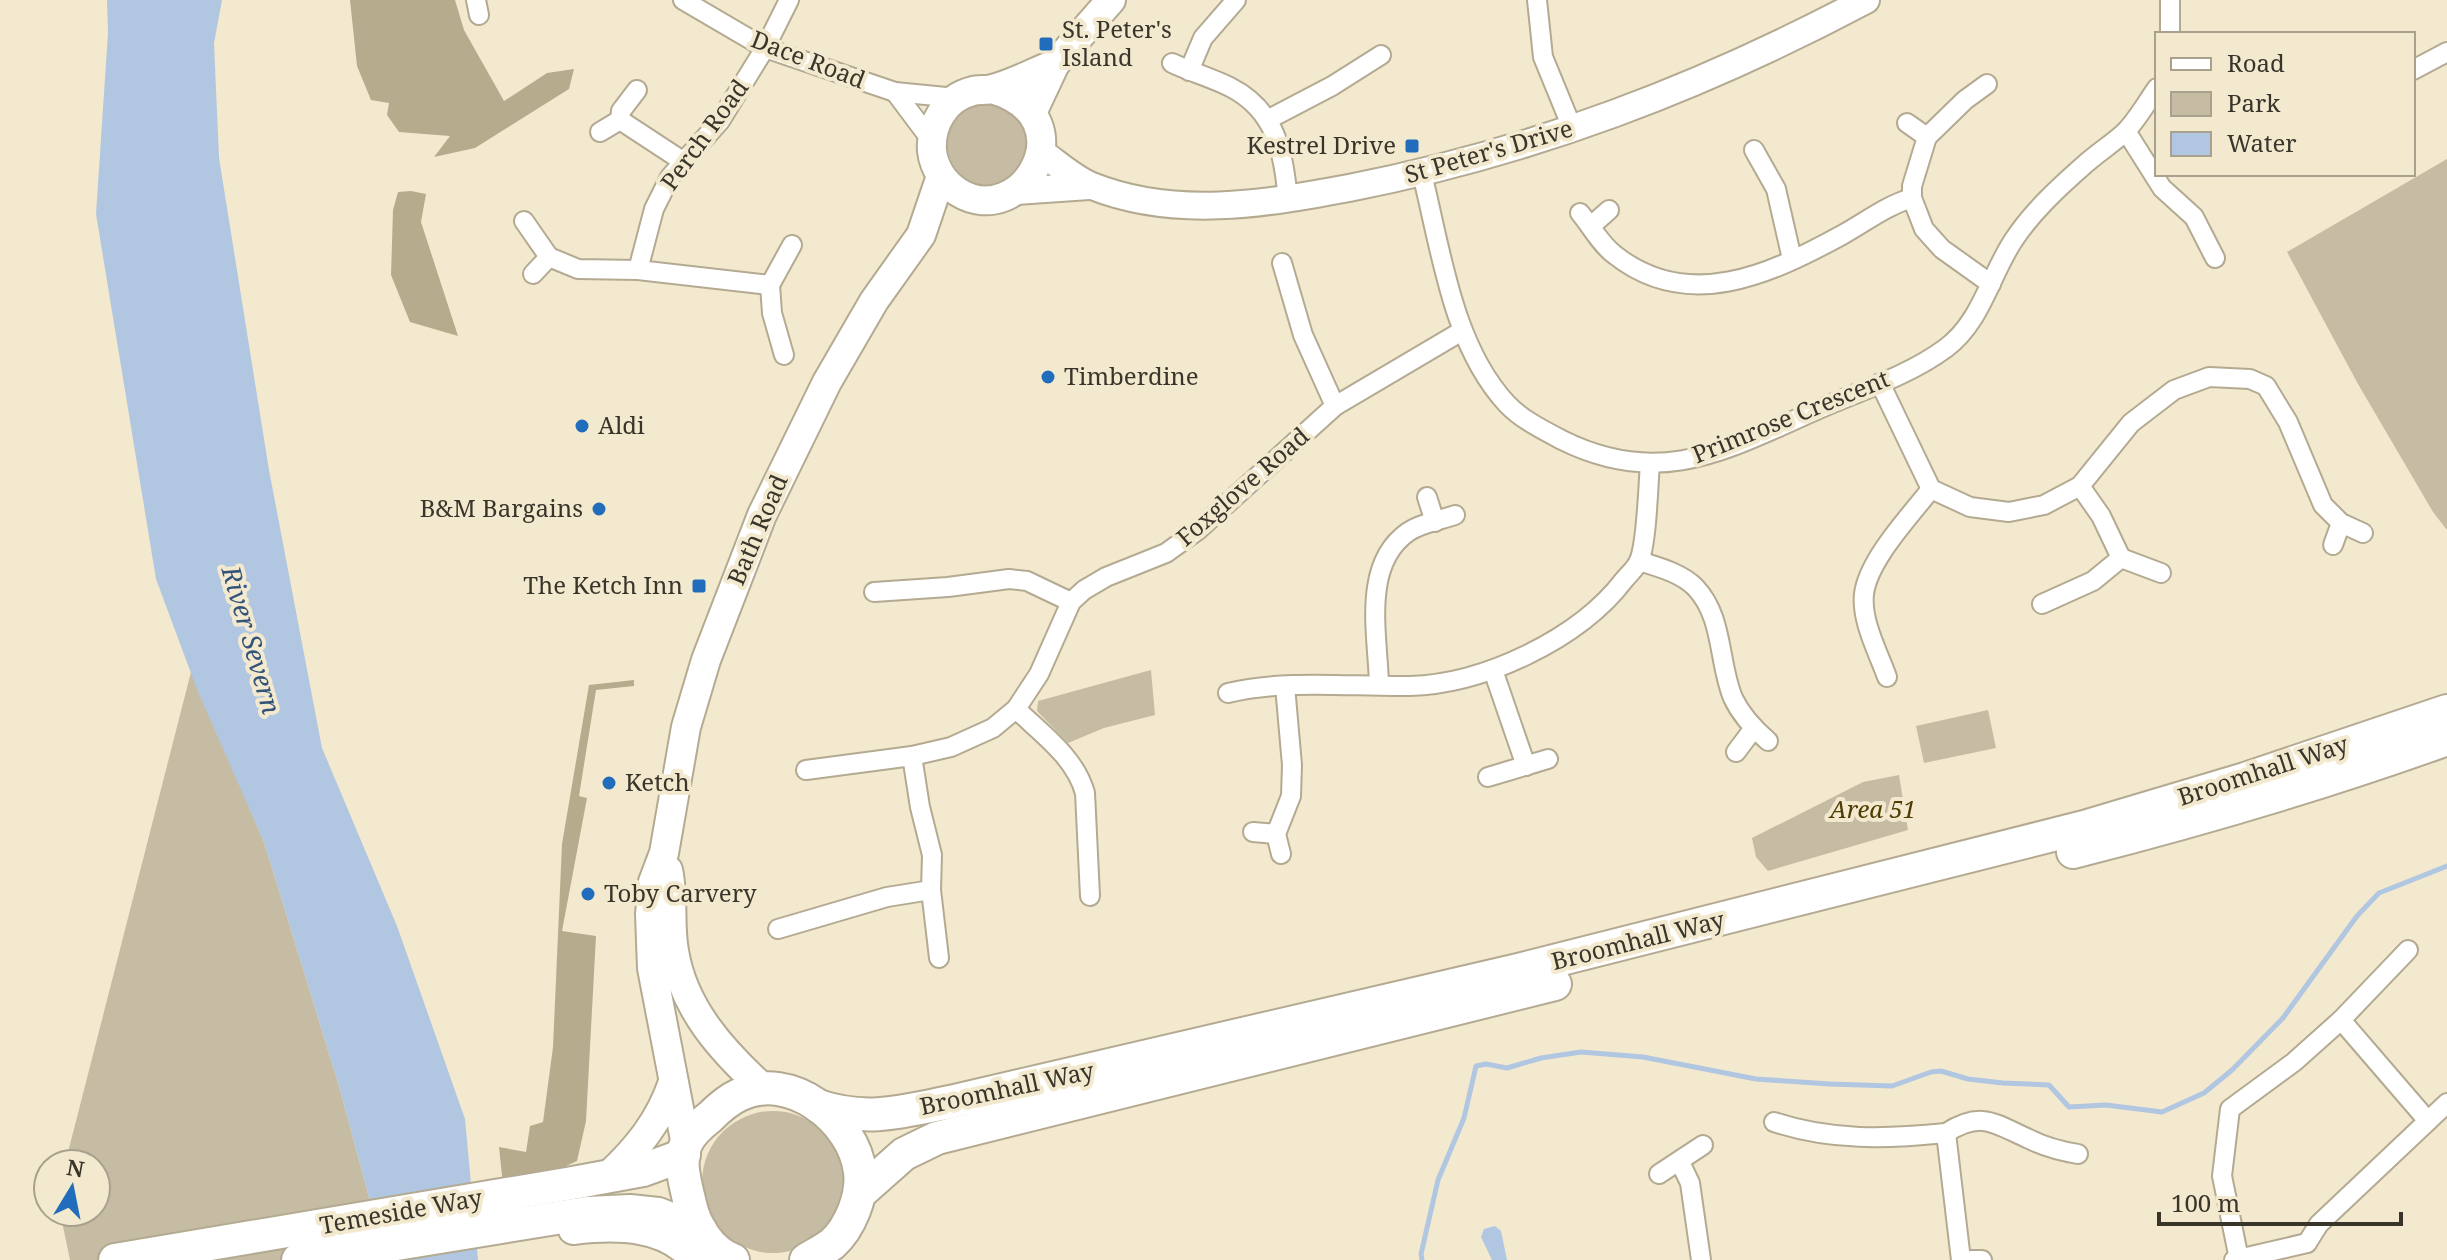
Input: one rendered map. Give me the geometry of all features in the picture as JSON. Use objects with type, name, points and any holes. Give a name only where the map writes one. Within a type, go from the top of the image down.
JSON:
[{"type":"highway","name":"Broomhall Way","points":[[764,1089],[800,1095],[818,1106],[857,1116],[935,1105],[1134,1061],[1518,970],[2084,827],[2245,779],[2447,711]]},
{"type":"highway","name":"Broomhall Way","points":[[860,1193],[904,1154],[937,1138],[1861,908],[2152,832],[2447,739]]},
{"type":"highway","points":[[715,1254],[691,1211],[683,1172],[685,1150],[697,1129],[717,1110],[739,1094],[764,1089]]},
{"type":"highway","points":[[818,1106],[845,1132],[853,1147],[858,1161],[860,1193],[845,1226],[818,1255]]},
{"type":"highway","name":"Temeside Way","points":[[115,1260],[643,1170],[685,1150]]},
{"type":"highway","name":"Temeside Way","points":[[298,1260],[444,1236],[548,1226],[630,1211],[658,1214],[715,1254]]},
{"type":"main road","points":[[1032,113],[1055,64],[1111,0]]},
{"type":"main road","points":[[976,199],[958,192],[941,176],[933,159],[931,140],[936,122],[956,98],[974,91],[992,89],[1055,64]]},
{"type":"main road","points":[[992,89],[1010,94],[1032,113],[1040,131],[1041,152],[1035,170],[1016,191]]},
{"type":"main road","name":"Bath Road","points":[[685,1150],[652,968],[650,914],[653,882],[664,853],[686,727],[706,660],[762,515],[827,382],[874,301],[921,235],[941,176]]},
{"type":"main road","name":"Bath Road","points":[[921,235],[976,199],[999,198],[1016,191]]},
{"type":"main road","name":"Bath Road","points":[[664,853],[670,879],[674,952],[686,994],[715,1039],[764,1089]]},
{"type":"main road","points":[[608,1176],[643,1141],[656,1121],[673,1082]]},
{"type":"street","name":"Dace Road","points":[[683,0],[765,48],[895,92],[956,98]]},
{"type":"street","name":"Perch Road","points":[[638,270],[654,209],[670,177],[720,121],[765,48],[789,0]]},
{"type":"street","points":[[1236,0],[1180,67],[1240,92],[1267,120],[1283,153],[1288,199]]},
{"type":"street","points":[[1537,0],[1543,57],[1573,130]]},
{"type":"street","name":"St Peter's Drive","points":[[1016,191],[1089,186],[1146,201],[1205,208],[1288,199],[1422,174],[1573,130],[1670,92],[1779,46],[1866,0]]},
{"type":"street","points":[[2170,0],[2170,32]]},
{"type":"street","points":[[2415,69],[2447,52]]},
{"type":"street","points":[[1267,120],[1332,86],[1381,55]]},
{"type":"street","points":[[1987,84],[1965,100],[1927,137],[1912,186],[1912,198],[1924,229],[1942,249],[1991,284]]},
{"type":"street","points":[[620,120],[621,111],[637,90]]},
{"type":"street","name":"Primrose Crescent","points":[[1422,174],[1462,331],[1483,371],[1507,405],[1539,428],[1575,446],[1614,458],[1650,464],[1692,460],[1734,446],[1880,383],[1948,347],[1977,313],[2013,242],[2043,204],[2126,131],[2155,91]]},
{"type":"street","name":"Dace Road","points":[[895,92],[931,140]]},
{"type":"street","points":[[620,120],[684,162]]},
{"type":"street","points":[[600,132],[620,120]]},
{"type":"street","points":[[1907,123],[1927,137]]},
{"type":"street","points":[[2126,131],[2162,188],[2194,217],[2215,258]]},
{"type":"street","points":[[1754,150],[1776,189],[1792,259]]},
{"type":"street","name":"St Peter's Drive","points":[[1041,152],[1089,186]]},
{"type":"street","points":[[1609,210],[1586,220],[1613,255],[1648,275],[1692,286],[1734,283],[1766,272],[1842,235],[1891,204],[1912,198]]},
{"type":"street","points":[[524,221],[549,257],[578,269],[638,270],[770,285]]},
{"type":"street","points":[[784,355],[772,313],[770,285],[792,245]]},
{"type":"street","points":[[533,274],[549,257]]},
{"type":"street","points":[[1282,263],[1303,335],[1335,406]]},
{"type":"street","name":"Foxglove Road","points":[[1071,602],[1106,577],[1166,553],[1187,538],[1335,406],[1462,331]]},
{"type":"street","points":[[1880,383],[1931,489],[1970,507],[2009,512],[2044,505],[2080,486],[2131,423],[2174,390],[2209,377],[2250,379],[2266,386],[2288,422],[2323,505],[2341,523],[2363,533]]},
{"type":"street","points":[[1228,693],[1261,685],[1414,686],[1493,670],[1536,650],[1584,620],[1616,591],[1639,561],[1650,464]]},
{"type":"street","points":[[2080,486],[2101,516],[2121,558],[2161,573]]},
{"type":"street","points":[[1887,677],[1866,620],[1864,594],[1872,571],[1886,548],[1931,489]]},
{"type":"street","points":[[1427,497],[1435,522]]},
{"type":"street","points":[[1379,685],[1376,586],[1387,554],[1410,531],[1455,515]]},
{"type":"street","points":[[2333,545],[2341,523]]},
{"type":"street","points":[[2042,604],[2093,581],[2121,558]]},
{"type":"street","points":[[1639,561],[1670,571],[1694,586],[1706,601],[1721,643],[1730,689],[1742,713],[1761,735],[1736,752]]},
{"type":"street","points":[[806,770],[912,756],[951,747],[993,728],[1016,709],[1039,674],[1071,602],[1027,581],[1009,579],[874,592]]},
{"type":"street","points":[[1493,670],[1526,766]]},
{"type":"street","points":[[1281,854],[1276,834],[1291,796],[1292,765],[1285,686]]},
{"type":"street","points":[[1016,709],[1061,752],[1082,780],[1090,896]]},
{"type":"street","points":[[844,745],[848,764]]},
{"type":"street","points":[[912,756],[932,855],[931,890],[939,958]]},
{"type":"street","points":[[1488,777],[1548,759]]},
{"type":"street","points":[[1253,832],[1276,834]]},
{"type":"street","points":[[778,929],[874,901],[931,890]]},
{"type":"street","points":[[2408,950],[2341,1020],[2294,1062],[2230,1109],[2222,1176],[2236,1259],[2310,1252],[2319,1224],[2447,1103]]},
{"type":"street","points":[[2341,1020],[2428,1121]]},
{"type":"street","points":[[1774,1122],[1806,1133],[1851,1138],[1946,1133],[1970,1122],[1998,1122],[2026,1139],[2057,1151],[2078,1154]]},
{"type":"street","points":[[1946,1133],[1961,1260]]},
{"type":"street","points":[[1659,1174],[1703,1145]]},
{"type":"street","points":[[1680,1162],[1690,1183],[1701,1260]]},
{"type":"street","points":[[1971,1260],[1982,1260]]},
{"type":"green space","points":[[987,102],[1003,105],[1017,114],[1026,128],[1029,144],[1026,160],[1017,174],[1003,183],[987,186],[971,183],[957,174],[948,160],[945,144],[948,128],[957,114],[971,105]]},
{"type":"green space","points":[[2447,159],[2447,530],[2433,512],[2358,384],[2287,252]]},
{"type":"green space","points":[[1151,670],[1155,715],[1104,728],[1068,743],[1037,711],[1038,701]]},
{"type":"green space","points":[[191,672],[264,842],[339,1086],[384,1253],[382,1260],[70,1260],[63,1228],[112,1228],[112,1148],[69,1148]]},
{"type":"green space","points":[[1988,710],[1996,748],[1924,763],[1916,726]]},
{"type":"green space","name":"Area 51","points":[[1899,775],[1908,830],[1768,871],[1756,857],[1752,838],[1863,782]]},
{"type":"green space","points":[[773,1111],[800,1116],[823,1132],[839,1155],[844,1182],[839,1209],[823,1232],[800,1248],[773,1253],[746,1248],[723,1232],[707,1209],[702,1182],[707,1155],[723,1132],[746,1116]]},
{"type":"shaded area","points":[[350,0],[455,0],[464,30],[504,101],[547,73],[574,69],[569,89],[475,148],[434,157],[450,136],[399,132],[387,115],[389,103],[371,100],[357,66]]},
{"type":"shaded area","points":[[398,192],[426,194],[421,222],[458,336],[410,322],[391,275],[393,210]]},
{"type":"shaded area","points":[[634,680],[634,686],[596,690],[579,796],[587,798],[562,931],[596,936],[586,1121],[577,1161],[555,1171],[503,1185],[499,1147],[526,1152],[530,1126],[543,1122],[553,1047],[562,844],[589,685]]},
{"type":"water","name":"River Severn","points":[[107,0],[222,0],[214,43],[219,158],[269,470],[322,748],[397,926],[465,1119],[478,1260],[382,1260],[384,1253],[339,1086],[264,842],[198,692],[156,579],[96,214],[108,33]]},
{"type":"water","points":[[1495,1226],[1501,1231],[1507,1260],[1492,1260],[1481,1237],[1484,1229]]},
{"type":"waterway","points":[[1422,1260],[1438,1180],[1464,1118],[1476,1066],[1486,1064],[1507,1068],[1541,1058],[1581,1052],[1643,1057],[1756,1079],[1892,1086],[1941,1071],[1968,1079],[2049,1085],[2069,1107],[2106,1105],[2162,1112],[2204,1093],[2232,1070],[2283,1018],[2357,916],[2379,893],[2447,866]]},
{"type":"place","name":"St. Peter's Island","points":[[1046,44]]},
{"type":"place","name":"Kestrel Drive","points":[[1412,146]]},
{"type":"place","name":"Timberdine","points":[[1048,377]]},
{"type":"place","name":"Aldi","points":[[582,426]]},
{"type":"place","name":"B&M Bargains","points":[[599,509]]},
{"type":"place","name":"The Ketch Inn","points":[[699,586]]},
{"type":"place","name":"Ketch","points":[[609,783]]},
{"type":"place","name":"Toby Carvery","points":[[588,894]]}]
